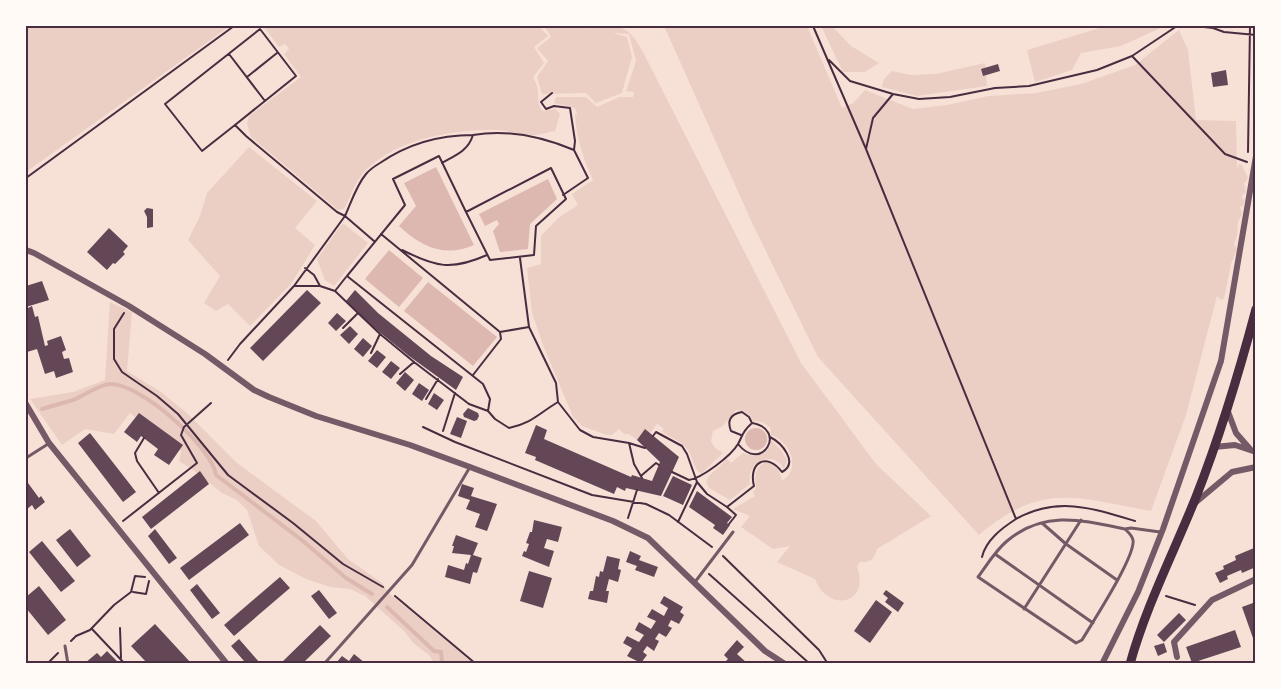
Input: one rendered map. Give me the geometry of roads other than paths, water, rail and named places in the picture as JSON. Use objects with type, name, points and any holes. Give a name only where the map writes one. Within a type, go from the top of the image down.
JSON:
[{"type":"main road","points":[[1130,663],[1214,447],[1256,309]]},
{"type":"street","points":[[1102,663],[1130,609],[1162,532],[1221,361],[1256,156]]},
{"type":"street","points":[[26,250],[129,306],[254,390],[270,398],[316,416],[410,445],[470,467],[648,538],[765,651],[785,663]]},
{"type":"street","points":[[26,404],[50,443],[226,663]]},
{"type":"street","points":[[1227,409],[1236,433],[1253,450]]},
{"type":"street","points":[[1214,447],[1235,445],[1253,450]]},
{"type":"street","points":[[1192,505],[1225,476],[1241,469],[1256,467]]},
{"type":"street","points":[[1177,657],[1174,642],[1203,608],[1212,600],[1256,579]]},
{"type":"lane","points":[[26,458],[50,443]]},
{"type":"lane","points":[[324,663],[412,565],[470,467]]},
{"type":"lane","points":[[1125,529],[1132,536],[1134,543],[1093,623],[1082,640],[1076,643],[978,577],[1005,542],[1042,522],[1063,518],[1082,519],[1125,529],[1162,532]]},
{"type":"lane","points":[[1024,609],[1082,519]]},
{"type":"lane","points":[[1042,522],[1066,544],[1117,580]]},
{"type":"lane","points":[[695,582],[733,532]]},
{"type":"lane","points":[[995,554],[1093,623]]},
{"type":"lane","points":[[65,646],[68,663]]},
{"type":"waterway","points":[[42,409],[73,400],[111,384],[140,394],[189,434],[212,463],[216,475],[303,541],[346,578],[372,594]]},
{"type":"waterway","points":[[387,607],[434,651],[441,652],[442,661],[445,664]]}]
